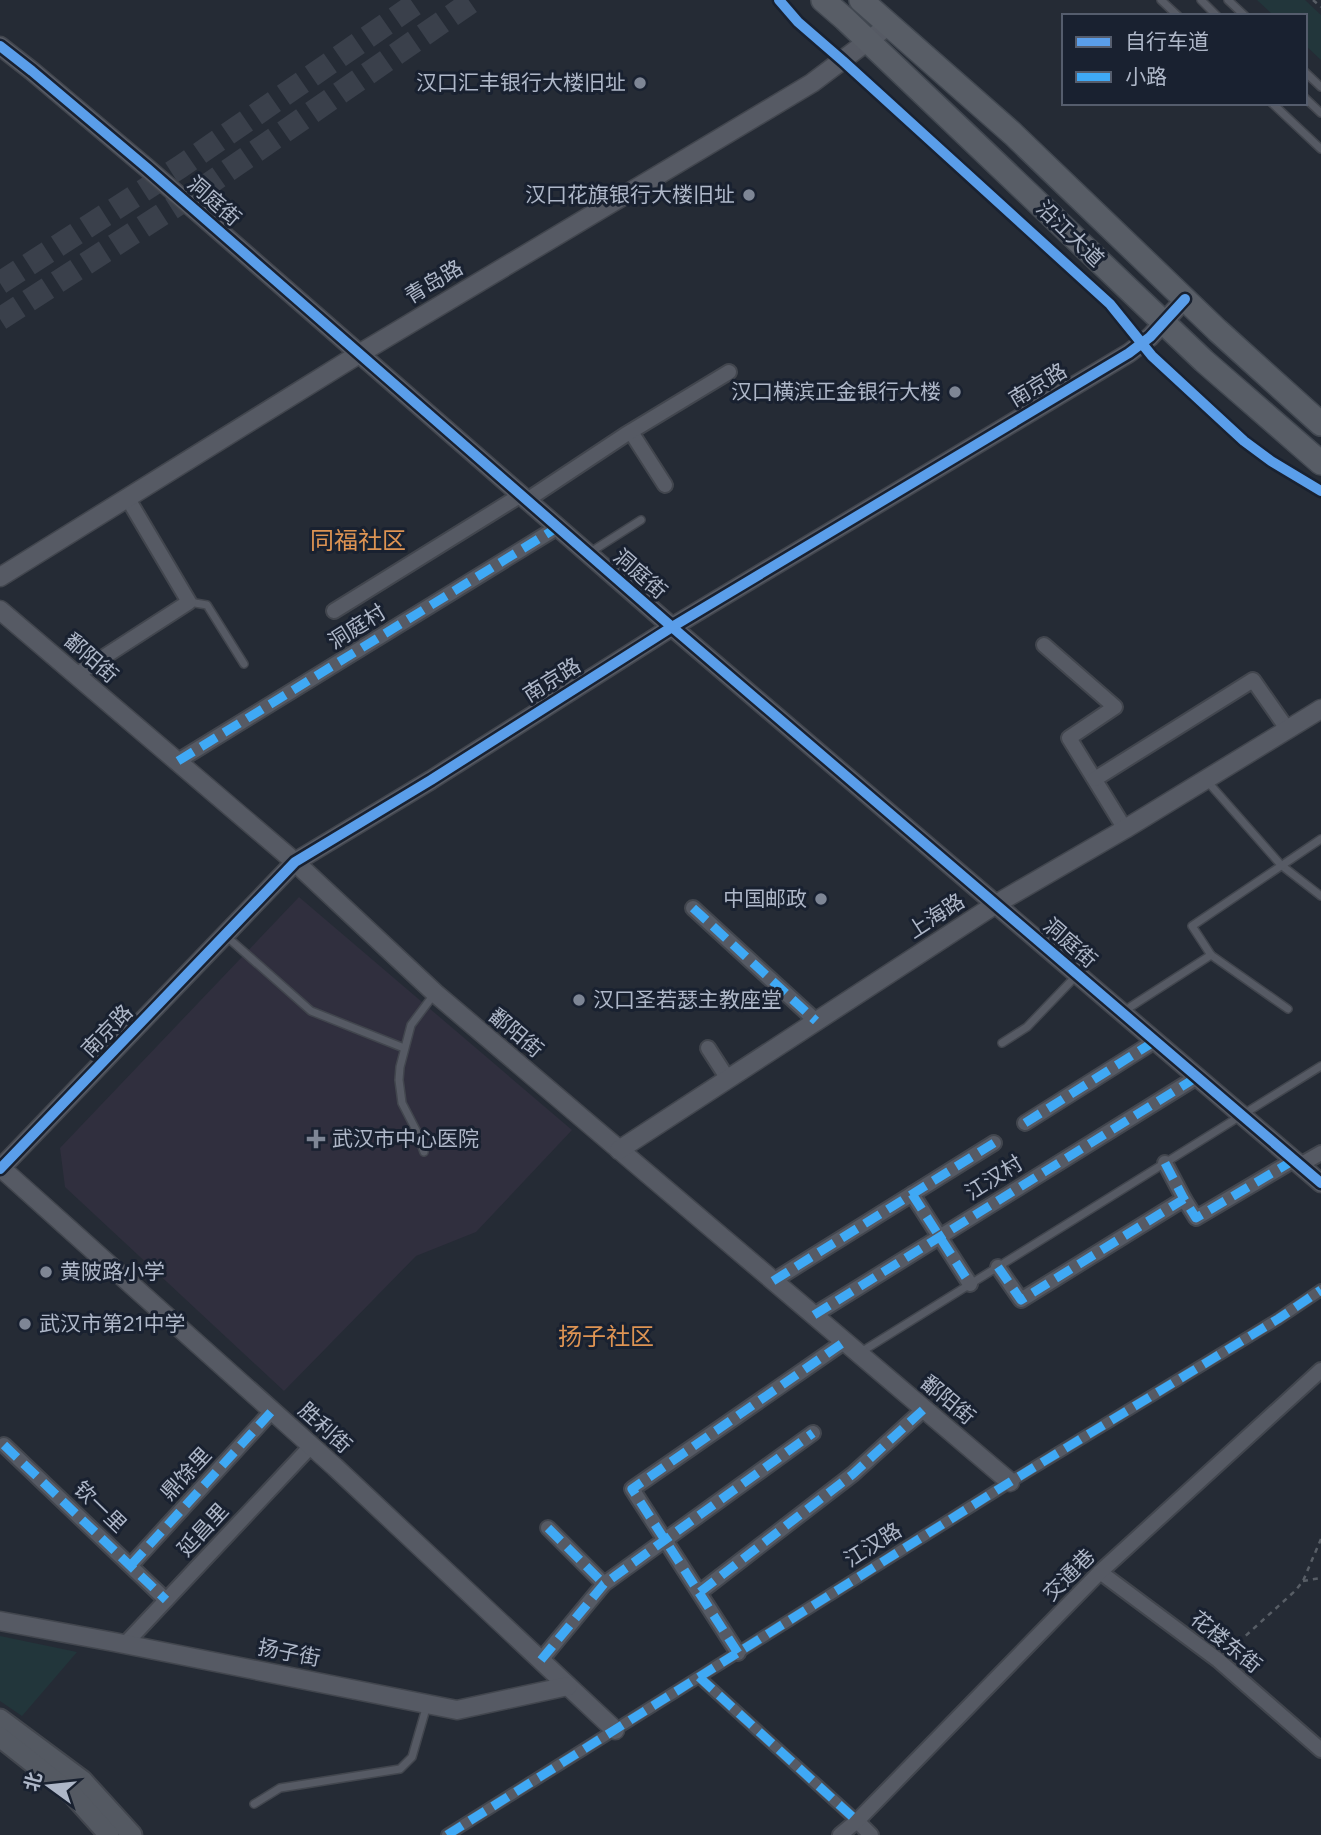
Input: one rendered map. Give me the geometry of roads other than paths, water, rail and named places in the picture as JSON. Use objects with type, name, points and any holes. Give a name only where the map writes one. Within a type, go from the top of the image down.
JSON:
[{"type":"main road","name":"沿江大道","points":[[822,0],[1163,323],[1321,463]]},
{"type":"main road","name":"沿江大道","points":[[861,0],[1013,134],[1185,299],[1321,424]]},
{"type":"main road","points":[[0,1719],[82,1780],[132,1835]]},
{"type":"main road","points":[[3,1745],[73,1795],[109,1835]]},
{"type":"street","name":"青岛路","points":[[0,577],[359,354],[790,96],[890,25]]},
{"type":"street","name":"洞庭街","points":[[0,46],[147,168],[672,627],[1321,1183]]},
{"type":"street","name":"南京路","points":[[0,1168],[295,862],[672,627],[1129,353],[1141,345],[1185,299]]},
{"type":"street","points":[[334,611],[729,372]]},
{"type":"street","points":[[631,432],[665,485]]},
{"type":"street","points":[[76,674],[189,602],[128,499]]},
{"type":"street","name":"洞庭村","points":[[178,761],[558,527]]},
{"type":"street","name":"鄱阳街","points":[[0,610],[295,862],[435,993],[1010,1482]]},
{"type":"street","points":[[1044,645],[1115,707],[1069,738],[1125,829]]},
{"type":"street","points":[[1095,779],[1253,680],[1288,730]]},
{"type":"street","name":"上海路","points":[[619,1150],[996,904],[1321,709]]},
{"type":"street","points":[[693,908],[816,1021]]},
{"type":"street","points":[[1025,1123],[1155,1041]]},
{"type":"street","points":[[708,1048],[728,1079]]},
{"type":"street","name":"江汉村","points":[[814,1315],[1197,1077]]},
{"type":"street","points":[[773,1281],[993,1143]]},
{"type":"street","points":[[1166,1163],[1196,1218],[1297,1163],[1321,1153]]},
{"type":"street","name":"胜利街","points":[[0,1168],[311,1446],[615,1730]]},
{"type":"street","points":[[912,1194],[971,1284]]},
{"type":"street","points":[[998,1267],[1021,1300],[1184,1199]]},
{"type":"street","name":"江汉路","points":[[447,1835],[1321,1290]]},
{"type":"street","points":[[738,1653],[632,1489],[844,1342]]},
{"type":"street","name":"交通巷","points":[[840,1835],[857,1821],[1100,1572],[1321,1370]]},
{"type":"street","points":[[699,1592],[853,1474],[924,1409]]},
{"type":"street","name":"鼎馀里","points":[[131,1565],[272,1411]]},
{"type":"street","points":[[541,1660],[604,1584],[813,1433]]},
{"type":"street","name":"钦一里","points":[[4,1445],[166,1600]]},
{"type":"street","name":"延昌里","points":[[125,1644],[311,1446]]},
{"type":"street","points":[[548,1528],[604,1584]]},
{"type":"street","name":"花楼东街","points":[[1100,1572],[1218,1660],[1321,1750]]},
{"type":"street","name":"扬子街","points":[[0,1621],[457,1710],[568,1686]]},
{"type":"street","points":[[699,1677],[871,1835]]},
{"type":"lane","points":[[1161,0],[1176,14]]},
{"type":"lane","points":[[1200,0],[1215,14]]},
{"type":"lane","points":[[1228,0],[1243,14]]},
{"type":"lane","points":[[1307,74],[1321,87]]},
{"type":"lane","points":[[1307,100],[1321,113]]},
{"type":"lane","points":[[1274,105],[1321,149]]},
{"type":"lane","points":[[588,554],[641,520]]},
{"type":"lane","points":[[189,602],[207,605],[243,664]]},
{"type":"lane","points":[[1205,778],[1281,865],[1321,897]]},
{"type":"lane","points":[[1288,1010],[1210,955],[1192,926],[1321,839]]},
{"type":"lane","points":[[226,935],[311,1012],[404,1048]]},
{"type":"lane","points":[[1122,1013],[1210,955]]},
{"type":"lane","points":[[1002,1043],[1027,1027],[1078,975]]},
{"type":"lane","points":[[424,1152],[417,1132],[405,1112],[400,1094],[400,1067],[411,1025],[435,993]]},
{"type":"lane","points":[[859,1354],[1321,1066]]},
{"type":"lane","points":[[254,1804],[280,1788],[400,1769],[412,1757],[427,1704]]},
{"type":"tunnel","points":[[0,283],[180,167],[421,0]]},
{"type":"tunnel","points":[[0,319],[197,192],[474,0]]},
{"type":"place","name":"汉口汇丰银行大楼旧址","points":[[640,83]]},
{"type":"place","name":"汉口花旗银行大楼旧址","points":[[749,195]]},
{"type":"place","name":"汉口横滨正金银行大楼","points":[[955,392]]},
{"type":"place","name":"中国邮政","points":[[821,899]]},
{"type":"place","name":"汉口圣若瑟主教座堂","points":[[579,1000]]},
{"type":"place","name":"武汉市中心医院","points":[[316,1139]]},
{"type":"place","name":"黄陂路小学","points":[[46,1272]]},
{"type":"place","name":"武汉市第21中学","points":[[25,1324]]},
{"type":"district","name":"同福社区","points":[[358,541]]},
{"type":"district","name":"扬子社区","points":[[606,1337]]}]
